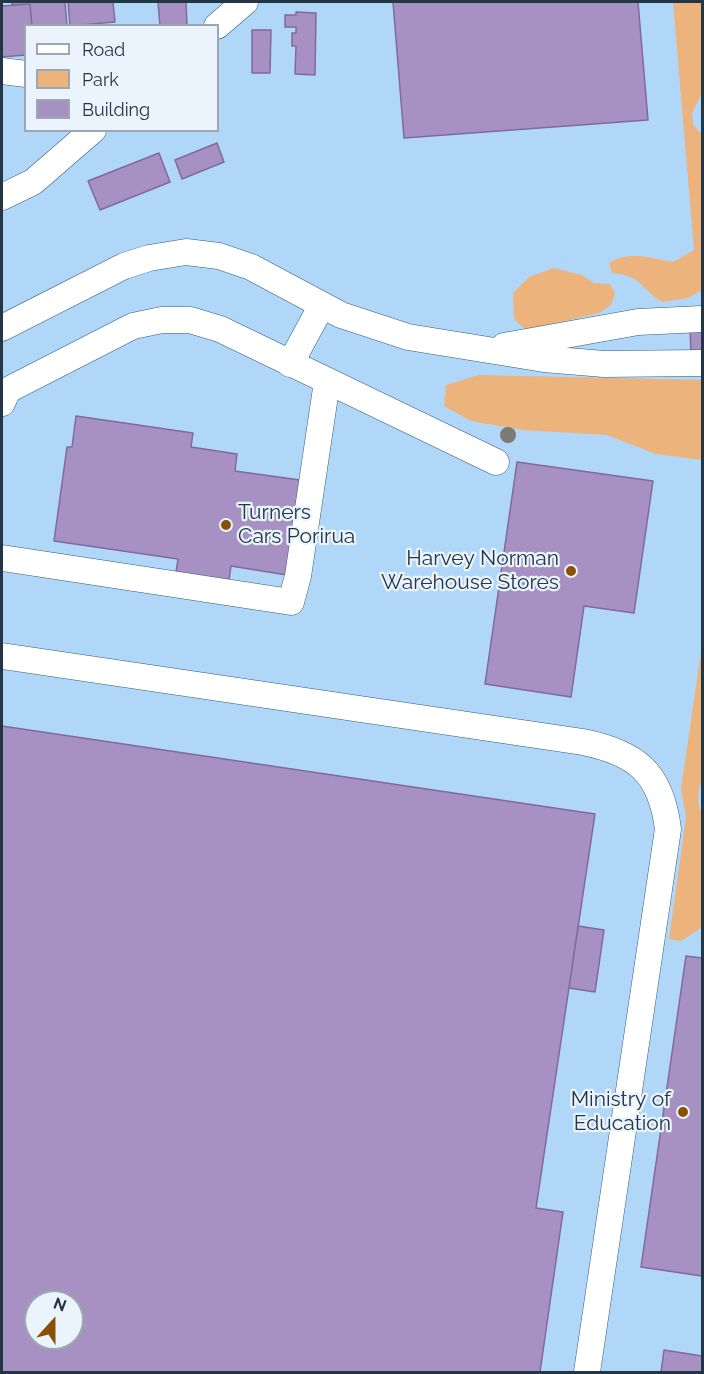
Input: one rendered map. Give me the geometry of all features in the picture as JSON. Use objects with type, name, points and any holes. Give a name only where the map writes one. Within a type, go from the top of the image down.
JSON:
[{"type":"street","points":[[219,24],[245,2]]},
{"type":"street","points":[[2,71],[24,74]]},
{"type":"street","points":[[2,197],[33,182],[91,132]]},
{"type":"street","points":[[2,328],[124,266],[149,258],[186,252],[219,256],[251,267],[341,315],[408,337],[544,359],[604,364],[702,363]]},
{"type":"street","points":[[290,364],[322,305]]},
{"type":"street","points":[[486,350],[638,322],[702,319]]},
{"type":"street","points":[[2,403],[8,390],[133,326],[162,320],[190,320],[220,329],[496,462]]},
{"type":"street","points":[[2,558],[291,602],[298,576],[327,382]]},
{"type":"street","points":[[2,656],[583,742],[608,747],[628,756],[646,769],[658,786],[665,807],[668,829],[587,1372]]},
{"type":"green space","points":[[673,2],[702,2],[702,93],[692,113],[693,124],[699,132],[702,132],[702,294],[700,291],[688,298],[662,302],[635,279],[612,273],[609,263],[633,256],[673,262],[694,250]]},
{"type":"green space","points":[[554,268],[582,275],[594,283],[610,284],[615,293],[611,305],[599,313],[526,330],[514,319],[513,293],[529,277]]},
{"type":"green space","points":[[479,375],[702,380],[702,460],[656,454],[607,435],[522,430],[471,421],[444,406],[446,385]]},
{"type":"green space","points":[[702,645],[702,779],[698,796],[702,814],[702,921],[701,928],[681,941],[669,939],[686,817],[681,789]]},
{"type":"building","points":[[12,2],[65,2],[67,24],[32,24],[30,4],[12,5]]},
{"type":"building","points":[[68,2],[113,2],[115,22],[70,24]]},
{"type":"building","points":[[158,2],[186,2],[187,24],[160,24]]},
{"type":"building","points":[[393,2],[638,2],[648,120],[404,138]]},
{"type":"building","points":[[30,4],[32,24],[24,24],[24,55],[2,57],[2,6]]},
{"type":"building","points":[[296,12],[316,13],[315,75],[295,74],[296,46],[292,46],[292,33],[296,33],[296,27],[285,27],[285,15],[296,15]]},
{"type":"building","points":[[252,30],[271,30],[270,73],[252,73]]},
{"type":"building","points":[[217,143],[224,162],[182,179],[175,160]]},
{"type":"building","points":[[159,153],[170,182],[100,210],[88,181]]},
{"type":"building","points":[[690,328],[702,328],[702,354],[691,355]]},
{"type":"building","points":[[76,416],[193,433],[191,447],[237,454],[235,471],[300,480],[287,575],[231,566],[228,587],[175,579],[178,559],[54,541],[67,447],[72,447]]},
{"type":"building","name":"Harvey Norman Warehouse Stores","points":[[517,462],[653,481],[634,613],[584,606],[571,697],[485,684]]},
{"type":"building","points":[[2,726],[595,814],[536,1208],[563,1212],[540,1372],[2,1372]]},
{"type":"building","points":[[578,926],[604,930],[595,992],[569,988]]},
{"type":"building","name":"Ministry of Education","points":[[686,956],[702,958],[702,1276],[641,1267]]},
{"type":"building","points":[[664,1350],[702,1356],[702,1372],[661,1372]]},
{"type":"place","name":"Turners Cars Porirua","points":[[226,525]]},
{"type":"place","name":"Harvey Norman Warehouse Stores","points":[[571,571]]},
{"type":"place","name":"Ministry of Education","points":[[683,1112]]}]
